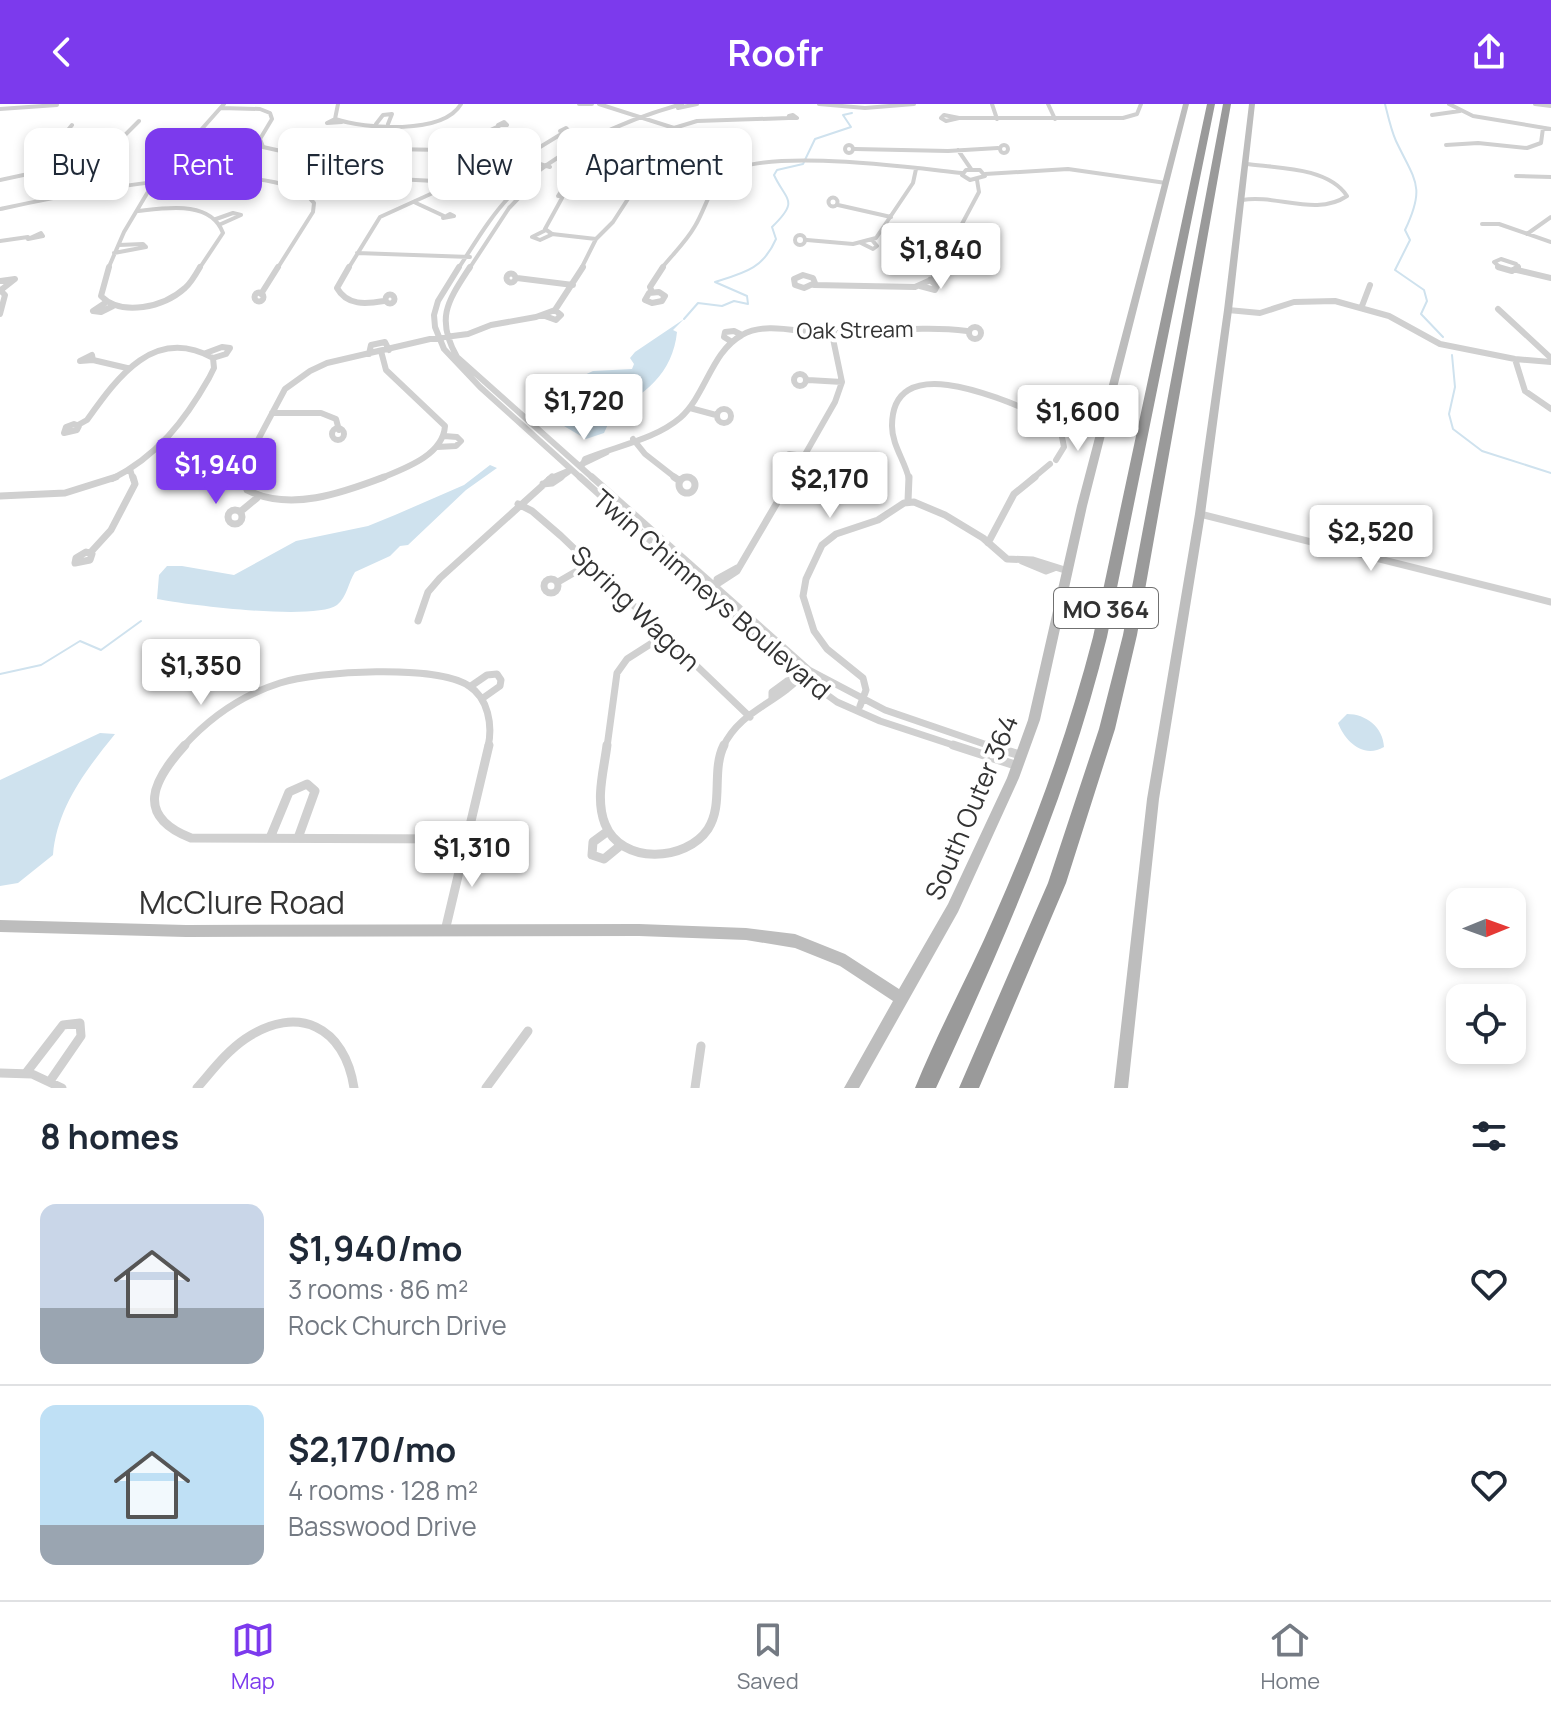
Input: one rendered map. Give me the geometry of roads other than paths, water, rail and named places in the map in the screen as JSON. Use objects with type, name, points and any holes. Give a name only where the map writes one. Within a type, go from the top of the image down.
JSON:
[{"type":"highway","name":"MO 364","points":[[925,1088],[1024,870],[1082,708],[1103,624],[1211,104]]},
{"type":"highway","name":"MO 364","points":[[969,1088],[1057,883],[1096,770],[1114,705],[1130,635],[1227,104]]},
{"type":"street","points":[[335,119],[338,104]]},
{"type":"street","points":[[342,122],[335,119],[327,123],[442,121],[456,113],[461,104]]},
{"type":"street","points":[[579,104],[592,104]]},
{"type":"street","points":[[599,104],[674,128],[697,121],[789,118]]},
{"type":"street","points":[[435,340],[434,321],[438,301],[518,195],[553,168],[637,118],[682,104]]},
{"type":"street","points":[[637,118],[697,104]]},
{"type":"street","points":[[819,104],[865,108],[914,104]]},
{"type":"street","points":[[839,104],[889,104]]},
{"type":"street","points":[[992,104],[997,119]]},
{"type":"street","points":[[1048,104],[1055,119]]},
{"type":"street","points":[[959,118],[1129,117],[1137,114],[1141,104]]},
{"type":"street","name":"South Outer 364","points":[[851,1088],[953,908],[1013,778],[1034,720],[1101,433],[1186,104]]},
{"type":"street","points":[[1121,1088],[1153,799],[1200,514],[1252,104]]},
{"type":"street","points":[[1449,104],[1460,111],[1490,120],[1551,129]]},
{"type":"street","points":[[1535,104],[1551,106]]},
{"type":"street","points":[[0,109],[57,105]]},
{"type":"street","points":[[203,128],[223,106],[260,109],[270,113],[272,119],[262,136]]},
{"type":"street","points":[[1432,115],[1460,111]]},
{"type":"street","points":[[376,124],[383,115],[392,114],[388,124]]},
{"type":"street","points":[[129,131],[139,121]]},
{"type":"street","points":[[494,128],[499,126]]},
{"type":"street","points":[[1446,145],[1478,143],[1527,148],[1541,143],[1543,128]]},
{"type":"street","points":[[855,149],[998,148]]},
{"type":"street","points":[[958,150],[971,169],[985,174],[1068,169],[1166,183]]},
{"type":"street","points":[[752,164],[803,162],[962,173],[971,169]]},
{"type":"street","points":[[541,164],[553,168]]},
{"type":"street","points":[[1243,188],[1258,196],[1323,205],[1339,203],[1347,196],[1341,186],[1322,177],[1246,164]]},
{"type":"street","points":[[807,240],[861,243],[873,249],[877,246],[872,240],[913,183],[916,169]]},
{"type":"street","points":[[962,173],[965,178],[977,180],[984,178],[985,174]]},
{"type":"street","points":[[0,180],[24,175]]},
{"type":"street","points":[[1516,176],[1551,177]]},
{"type":"street","points":[[920,286],[935,276],[979,192],[977,180]]},
{"type":"street","points":[[0,209],[145,181]]},
{"type":"street","points":[[384,301],[367,304],[351,302],[338,293],[339,284],[378,219],[416,203],[428,194]]},
{"type":"street","points":[[1242,200],[1258,196]]},
{"type":"street","points":[[138,211],[190,210],[218,222],[223,233],[219,244],[187,287],[179,293],[150,306],[113,306],[105,303],[101,296],[102,286],[114,253],[145,199]]},
{"type":"street","points":[[261,294],[313,212],[312,200]]},
{"type":"street","points":[[546,230],[547,222],[561,200]]},
{"type":"street","points":[[385,351],[386,370],[443,421],[444,436],[437,447],[416,462],[357,489],[288,501],[257,498],[243,487],[242,470],[272,413],[285,389],[302,375],[327,363],[542,315],[556,320],[561,315],[555,310],[573,285],[596,239],[613,222],[627,200]]},
{"type":"street","points":[[652,292],[650,287],[655,277],[694,229],[705,200]]},
{"type":"street","points":[[416,203],[444,216]]},
{"type":"street","points":[[838,205],[891,217]]},
{"type":"street","points":[[1527,234],[1551,217]]},
{"type":"street","points":[[1482,224],[1499,224],[1551,242]]},
{"type":"street","points":[[546,230],[553,234],[596,239]]},
{"type":"street","points":[[546,230],[532,237],[540,240],[553,234]]},
{"type":"street","points":[[0,241],[28,237]]},
{"type":"street","points":[[114,253],[140,251],[146,247],[143,244],[119,245]]},
{"type":"street","points":[[357,253],[471,257]]},
{"type":"street","points":[[448,337],[445,315],[448,300],[471,257]]},
{"type":"street","points":[[1517,270],[1551,278]]},
{"type":"street","points":[[517,278],[573,285]]},
{"type":"street","points":[[0,281],[15,279],[0,290],[5,295],[0,314]]},
{"type":"street","points":[[814,285],[920,286],[935,290],[937,286],[930,280]]},
{"type":"street","points":[[1362,306],[1370,285]]},
{"type":"street","points":[[1228,310],[1260,313],[1285,303],[1335,301],[1362,306],[1389,316],[1440,344],[1515,359],[1551,360]]},
{"type":"street","points":[[105,303],[93,311],[101,312],[113,306]]},
{"type":"street","points":[[1498,309],[1551,360]]},
{"type":"street","name":"Oak Stream","points":[[418,621],[428,592],[518,504],[543,484],[552,483],[608,451],[675,421],[690,408],[732,342],[742,335],[769,330],[832,334],[893,330],[967,331]]},
{"type":"street","name":"Oak Stream","points":[[732,342],[724,337],[725,332],[734,331],[742,335]]},
{"type":"street","points":[[706,591],[723,583],[737,568],[835,402],[842,382],[832,334]]},
{"type":"street","name":"Twin Chimneys Boulevard","points":[[448,337],[457,357],[716,585],[803,675],[862,702],[1018,760]]},
{"type":"street","name":"Twin Chimneys Boulevard","points":[[435,340],[450,360],[569,471],[837,702],[1018,760]]},
{"type":"street","points":[[206,353],[222,347],[230,348],[226,354],[213,358]]},
{"type":"street","points":[[0,496],[56,495],[101,483],[130,469],[160,448],[172,434],[214,368],[213,358],[191,348],[159,352],[127,368],[87,420],[78,425]]},
{"type":"street","points":[[1515,359],[1525,391],[1551,409]]},
{"type":"street","points":[[93,360],[127,368]]},
{"type":"street","points":[[808,380],[842,382]]},
{"type":"street","points":[[908,501],[910,471],[893,444],[891,426],[896,404],[914,388],[935,383],[959,385],[1013,402],[1064,425],[1101,433]]},
{"type":"street","points":[[690,408],[716,415]]},
{"type":"street","points":[[272,413],[327,414],[336,419],[339,430]]},
{"type":"street","points":[[988,543],[1014,494],[1053,462],[1064,447],[1061,432],[1064,425]]},
{"type":"street","points":[[437,447],[456,446],[461,441],[457,437],[444,436]]},
{"type":"street","points":[[633,439],[645,454],[680,481]]},
{"type":"street","points":[[797,468],[785,463],[783,458],[789,454],[804,456]]},
{"type":"street","points":[[90,553],[103,542],[121,517],[135,484],[130,469]]},
{"type":"street","points":[[240,512],[257,498]]},
{"type":"street","points":[[908,501],[945,515],[1007,559],[1020,560],[1046,571],[1054,568],[1068,571]]},
{"type":"street","points":[[858,711],[866,690],[863,678],[827,649],[814,631],[803,596],[806,579],[822,545],[829,539],[845,530],[878,520],[908,501]]},
{"type":"street","name":"Spring Wagon","points":[[518,504],[532,511],[750,717]]},
{"type":"street","points":[[1200,514],[1551,602]]},
{"type":"street","points":[[558,582],[589,564]]},
{"type":"street","points":[[663,636],[627,659],[617,673],[613,684],[600,798],[601,819],[608,831],[621,845],[645,855],[665,854],[691,845],[708,828],[718,806],[720,755],[728,736],[772,698],[783,696],[803,675]]},
{"type":"street","points":[[445,931],[490,740],[489,714],[483,698],[471,686],[437,674],[312,675],[258,691],[205,725],[164,770],[157,785],[155,815],[161,825],[174,834],[191,838],[465,839]]},
{"type":"street","points":[[471,686],[487,675],[497,674],[501,680],[500,686],[483,698]]},
{"type":"street","points":[[270,838],[289,792],[307,784],[315,791],[298,838]]},
{"type":"street","points":[[608,831],[593,842],[592,855],[604,859],[621,845]]},
{"type":"street","name":"McClure Road","points":[[0,926],[27,929],[639,930],[746,934],[795,941],[845,961],[900,998]]},
{"type":"street","points":[[26,1073],[63,1025],[80,1023],[81,1036],[50,1081]]},
{"type":"street","points":[[197,1088],[231,1051],[251,1035],[282,1024],[310,1026],[335,1036],[349,1057],[354,1088]]},
{"type":"street","points":[[486,1088],[528,1031]]},
{"type":"street","points":[[695,1088],[701,1046]]},
{"type":"street","points":[[0,1073],[26,1073],[62,1088]]},
{"type":"water","points":[[684,319],[673,330],[677,332],[674,347],[663,371],[645,391],[608,412],[609,422],[604,433],[586,439],[547,416],[552,397],[578,378],[593,371],[632,369],[634,364],[630,358],[635,352]]},
{"type":"water","points":[[490,465],[497,468],[466,490],[408,545],[400,546],[390,556],[355,572],[337,605],[324,610],[278,612],[157,599],[159,575],[167,566],[234,575],[296,541],[368,526],[395,515],[464,485]]},
{"type":"water","points":[[1347,714],[1361,716],[1372,723],[1380,733],[1384,747],[1369,751],[1350,742],[1338,723]]},
{"type":"water","points":[[100,733],[115,734],[84,775],[67,805],[60,821],[53,855],[18,883],[0,886],[0,780]]},
{"type":"waterway","points":[[1385,104],[1394,137],[1416,184],[1415,203],[1405,230],[1410,240],[1395,270],[1424,290],[1427,301],[1421,314],[1443,337]]},
{"type":"waterway","points":[[684,319],[698,303],[722,306],[734,301],[748,304],[747,296],[715,282],[744,272],[765,257],[776,239],[772,227],[788,206],[774,175],[777,170],[803,164],[815,139],[851,127],[843,115],[852,113]]},
{"type":"waterway","points":[[1452,355],[1455,387],[1449,414],[1453,429],[1482,451],[1551,473]]},
{"type":"waterway","points":[[0,674],[41,665],[80,641],[101,650],[141,621]]}]
